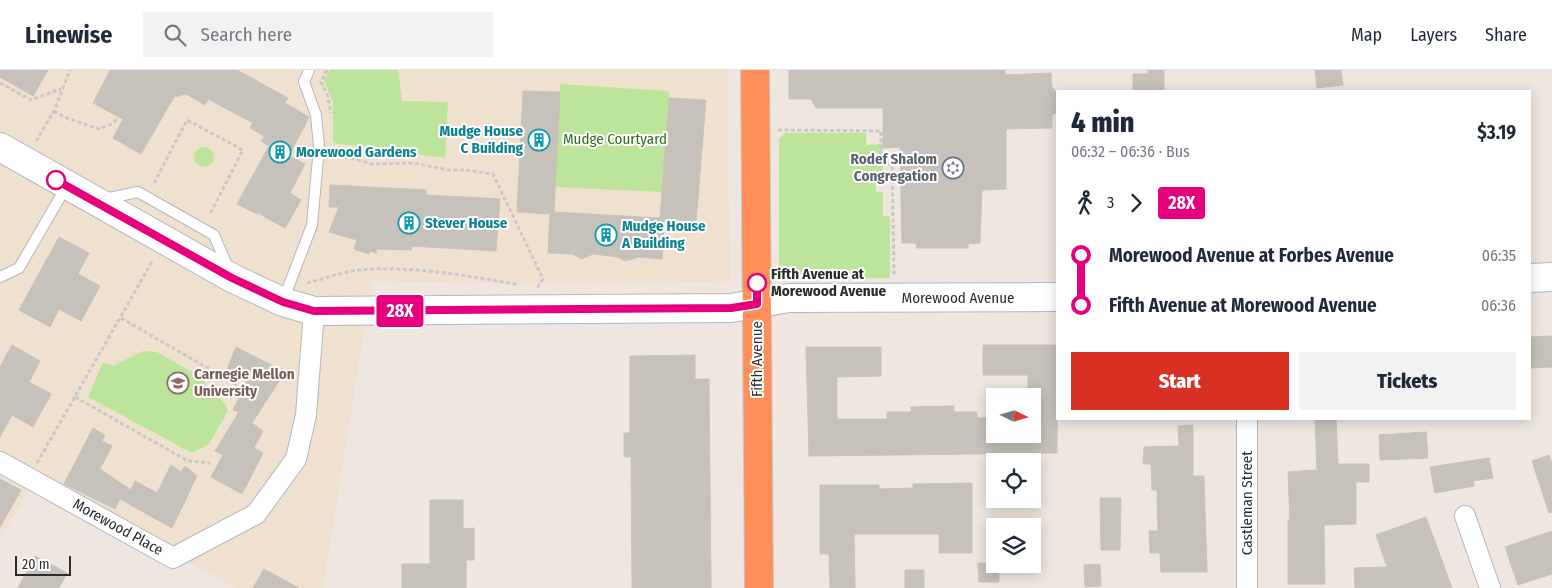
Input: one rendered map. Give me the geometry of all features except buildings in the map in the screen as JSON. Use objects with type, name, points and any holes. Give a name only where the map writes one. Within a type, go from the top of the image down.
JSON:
[{"type":"highway","name":"Fifth Avenue","points":[[755,70],[759,588]]},
{"type":"main road","name":"Morewood Avenue","points":[[0,147],[232,278],[283,302],[314,311],[678,309],[731,308],[789,298],[1056,297]]},
{"type":"main road","points":[[1531,278],[1552,277]]},
{"type":"street","name":"Morewood Place","points":[[0,462],[173,558],[256,514],[296,459],[306,415],[314,311]]},
{"type":"street","name":"Castleman Street","points":[[1247,420],[1247,588]]},
{"type":"street","points":[[1464,516],[1490,588]]},
{"type":"lane","points":[[283,302],[312,225],[318,146],[316,115],[304,82],[309,70]]},
{"type":"lane","points":[[0,277],[19,268],[67,186]]},
{"type":"path","points":[[35,142],[54,111],[70,70]]},
{"type":"path","points":[[0,84],[31,100],[61,90]]},
{"type":"path","points":[[54,111],[64,117],[99,130],[114,123],[118,116]]},
{"type":"path","points":[[154,183],[188,120],[243,150],[210,214]]},
{"type":"path","points":[[778,130],[881,131],[881,164],[892,164],[894,278]]},
{"type":"path","points":[[307,283],[358,270],[462,276],[536,289],[543,280],[493,174],[466,170],[448,170],[414,163],[372,164],[331,153]]},
{"type":"path","points":[[29,478],[154,259]]},
{"type":"path","points":[[121,318],[239,386]]},
{"type":"path","points":[[74,397],[188,461],[210,463]]},
{"type":"shaded area","name":"Carnegie Mellon University","points":[[0,70],[727,70],[730,281],[592,285],[372,281],[323,588],[237,588],[35,481],[0,539]]},
{"type":"green space","points":[[330,70],[398,70],[402,101],[448,102],[445,158],[333,143],[333,102],[324,80]]},
{"type":"green space","name":"Mudge Courtyard","points":[[560,84],[669,91],[662,192],[555,187]]},
{"type":"green space","points":[[785,133],[866,133],[866,145],[883,144],[883,172],[876,173],[876,192],[883,192],[883,216],[890,216],[890,278],[779,279],[779,139]]},
{"type":"green space","points":[[204,147],[211,150],[214,157],[211,164],[204,167],[197,164],[194,157],[197,150]]},
{"type":"green space","points":[[143,351],[157,352],[205,379],[205,387],[225,403],[228,411],[209,444],[192,453],[88,397],[103,362],[113,366]]},
{"type":"bus line","name":"28X","points":[[56,180],[232,278],[283,302],[314,311],[731,308],[757,304],[757,283]]},
{"type":"place","name":"Mudge House C Building","points":[[539,140]]},
{"type":"place","name":"Morewood Gardens","points":[[280,152]]},
{"type":"place","name":"Rodef Shalom Congregation","points":[[953,168]]},
{"type":"place","name":"Stever House","points":[[409,223]]},
{"type":"place","name":"Mudge House A Building","points":[[606,235]]},
{"type":"place","name":"Fifth Avenue at Morewood Avenue","points":[[757,283]]},
{"type":"place","name":"Carnegie Mellon University","points":[[178,383]]}]
